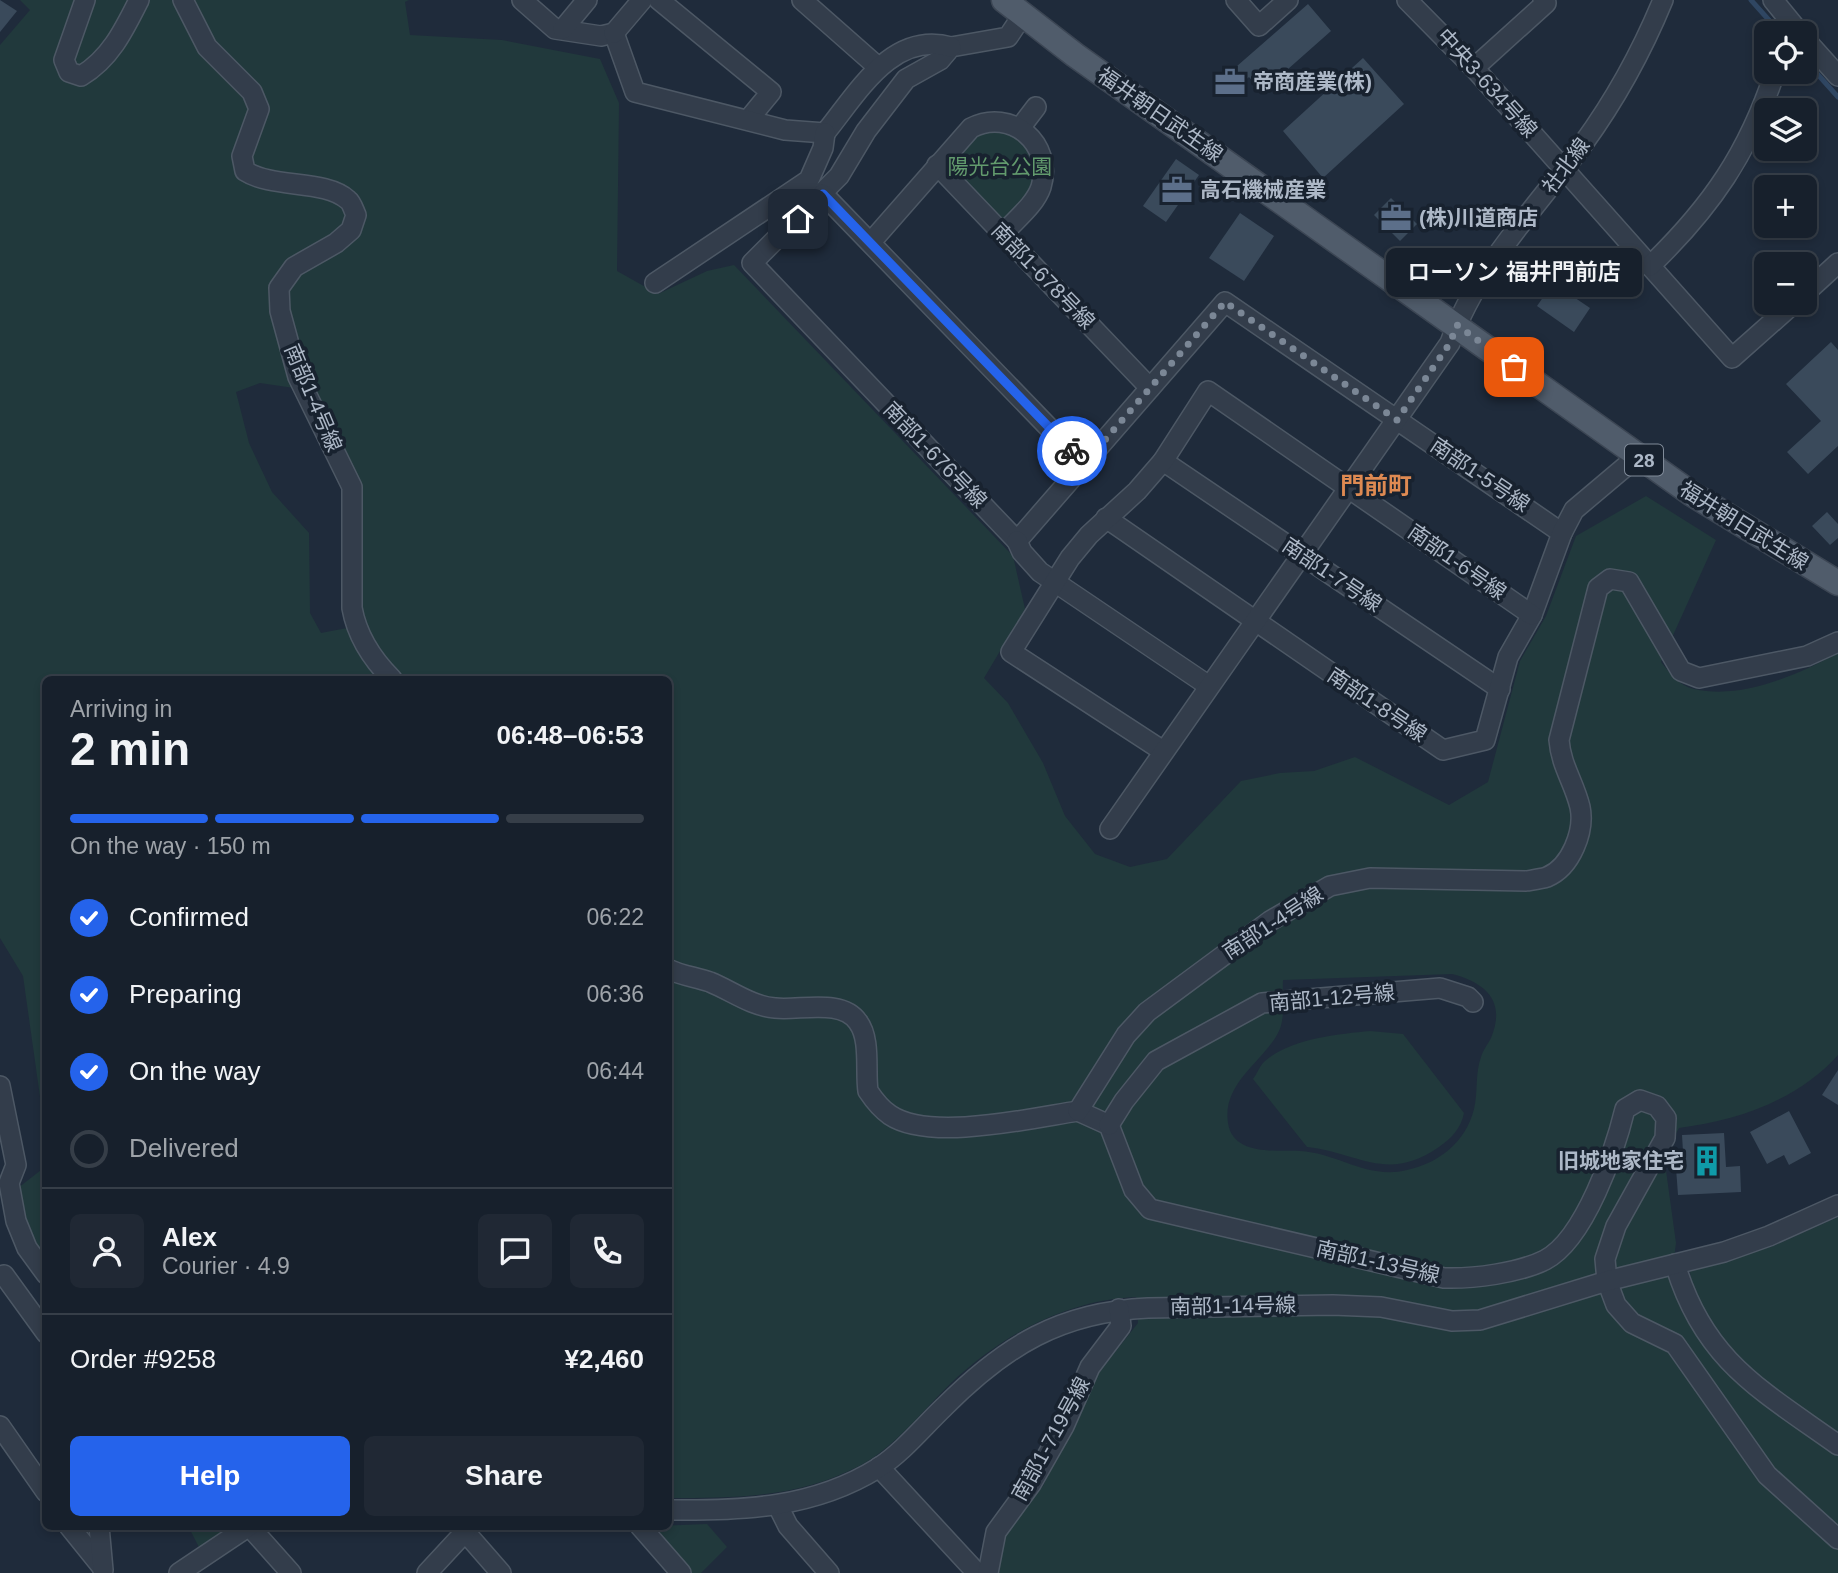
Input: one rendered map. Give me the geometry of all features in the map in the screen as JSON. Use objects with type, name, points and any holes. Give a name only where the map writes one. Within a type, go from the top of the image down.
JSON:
[{"type":"main road","name":"福井朝日武生線","points":[[1016,6],[1638,456],[1746,529],[1838,583]]},
{"type":"street","points":[[85,0],[64,60],[69,72],[80,76],[97,67],[109,55],[139,0]]},
{"type":"street","name":"南部1-4号線","points":[[183,0],[207,47],[252,92],[259,109],[242,156],[245,171],[260,181],[323,189],[348,200],[356,215],[351,230],[336,243],[294,267],[279,288],[280,311],[298,377],[352,487],[352,608],[361,639],[390,676]]},
{"type":"street","points":[[522,0],[555,29],[600,36],[614,33],[642,0]]},
{"type":"street","points":[[563,29],[587,0]]},
{"type":"street","points":[[659,0],[771,92],[748,120]]},
{"type":"street","points":[[1236,0],[1259,26],[1289,0]]},
{"type":"street","name":"中央3-634号線","points":[[1407,0],[1474,68],[1732,358],[1780,315]]},
{"type":"street","points":[[1474,68],[1546,4],[1543,0]]},
{"type":"street","name":"社北線","points":[[1110,829],[1450,343],[1474,291],[1618,90],[1663,0]]},
{"type":"street","points":[[1773,0],[1788,21]]},
{"type":"street","points":[[1795,21],[1799,0]]},
{"type":"street","points":[[814,4],[878,67]]},
{"type":"street","name":"南部1-676号線","points":[[1016,6],[1007,37],[951,47],[940,60],[906,79],[866,131],[839,176],[752,263],[1017,541]]},
{"type":"street","points":[[614,33],[635,92],[785,130],[825,133]]},
{"type":"street","points":[[655,283],[809,180],[823,148],[825,133],[878,67],[904,49],[932,41],[951,47]]},
{"type":"street","points":[[1817,53],[1838,76]]},
{"type":"street","points":[[1650,266],[1697,217],[1726,179],[1747,145],[1770,84]]},
{"type":"street","points":[[1020,128],[1036,107]]},
{"type":"street","points":[[871,242],[971,128],[983,122],[1011,124],[1020,128],[1038,147],[1043,158],[1044,174],[1040,191],[1003,234]]},
{"type":"street","name":"南部1-678号線","points":[[937,165],[1150,387]]},
{"type":"street","points":[[823,194],[1084,464]]},
{"type":"street","points":[[1817,283],[1838,264]]},
{"type":"street","points":[[1209,686],[1040,572],[1022,552],[1017,541],[1225,302],[1397,420]]},
{"type":"street","name":"南部1-6号線","points":[[1163,461],[1208,391],[1532,615]]},
{"type":"street","name":"南部1-5号線","points":[[1397,420],[1562,533]]},
{"type":"street","name":"南部1-8号線","points":[[1106,518],[1443,750],[1485,740],[1508,657],[1532,615],[1562,533],[1574,510],[1638,456]]},
{"type":"street","points":[[1163,461],[1076,550],[1011,652],[1163,751]]},
{"type":"street","name":"南部1-7号線","points":[[1163,461],[1500,689]]},
{"type":"street","name":"南部1-4号線","points":[[1078,1111],[1112,1056],[1147,1012],[1259,929],[1321,891],[1370,878],[1526,881],[1548,877],[1567,862],[1579,834],[1580,810],[1561,761],[1559,740],[1598,588],[1611,579],[1629,582],[1681,671],[1699,678],[1807,656],[1838,642]]},
{"type":"street","points":[[672,970],[708,981],[746,1001],[775,1008],[829,1008],[850,1014],[859,1022],[864,1038],[868,1091],[891,1115],[912,1124],[936,1127],[978,1124],[1078,1111],[1109,1125]]},
{"type":"street","name":"南部1-12号線","points":[[1109,1125],[1124,1101],[1156,1061],[1262,1003],[1440,988],[1468,998],[1473,1003]]},
{"type":"street","points":[[0,1086],[9,1184],[16,1221],[32,1258],[42,1270]]},
{"type":"street","name":"南部1-13号線","points":[[1109,1125],[1134,1190],[1150,1209],[1444,1278],[1467,1279],[1545,1259],[1565,1242],[1604,1176],[1625,1109],[1640,1100],[1657,1106],[1665,1118],[1665,1138],[1616,1226],[1605,1259],[1607,1281]]},
{"type":"street","name":"南部1-14号線","points":[[672,1510],[778,1506],[807,1501],[842,1488],[879,1467],[978,1373],[1004,1354],[1049,1329],[1081,1317],[1119,1310],[1334,1305],[1381,1307],[1452,1321],[1480,1320],[1769,1236],[1838,1205]]},
{"type":"street","points":[[32,1258],[2,1276],[42,1328]]},
{"type":"street","points":[[1675,1264],[1684,1293],[1712,1346],[1755,1388],[1838,1445]]},
{"type":"street","points":[[1607,1281],[1616,1306],[1632,1323],[1675,1344],[1767,1475],[1838,1539]]},
{"type":"street","name":"南部1-719号線","points":[[988,1573],[996,1532],[1031,1485],[1064,1426],[1090,1367],[1121,1326],[1119,1310]]},
{"type":"street","points":[[0,1426],[42,1486]]},
{"type":"street","points":[[879,1467],[977,1573]]},
{"type":"street","points":[[778,1506],[788,1526],[829,1573]]},
{"type":"street","points":[[72,1530],[103,1570]]},
{"type":"street","points":[[99,1530],[103,1570]]},
{"type":"street","points":[[179,1573],[243,1530]]},
{"type":"street","points":[[253,1530],[291,1573]]},
{"type":"street","points":[[427,1573],[462,1530]]},
{"type":"street","points":[[464,1530],[501,1573]]},
{"type":"street","points":[[643,1530],[681,1573]]},
{"type":"green space","points":[[20,0],[409,0],[405,2],[410,35],[502,40],[600,59],[619,103],[617,271],[658,294],[707,271],[734,265],[1013,556],[1025,609],[984,678],[1008,703],[1043,763],[1065,816],[1095,854],[1130,867],[1167,859],[1241,781],[1280,773],[1314,771],[1355,757],[1449,805],[1488,782],[1520,661],[1546,616],[1576,536],[1646,496],[1716,540],[1661,662],[1675,678],[1694,689],[1731,691],[1787,677],[1838,653],[1838,1055],[1804,1084],[1765,1106],[1723,1120],[1679,1128],[1664,1156],[1676,1243],[1671,1282],[1682,1312],[1714,1353],[1838,1451],[1838,1573],[999,1573],[1003,1537],[1043,1486],[1097,1375],[1138,1323],[1136,1297],[1085,1305],[1036,1323],[1013,1335],[951,1383],[886,1448],[838,1476],[767,1494],[672,1498],[672,676],[42,676],[42,1111],[23,976],[0,938],[0,45],[30,10]],"holes":[[[260,383],[294,388],[343,486],[347,628],[321,633],[310,613],[309,533],[272,492],[249,443],[236,392]],[[1452,974],[1484,989],[1490,996],[1496,1014],[1495,1025],[1479,1063],[1475,1103],[1470,1121],[1458,1141],[1440,1156],[1419,1167],[1379,1172],[1314,1153],[1257,1149],[1238,1141],[1232,1134],[1228,1123],[1231,1096],[1278,1033],[1283,1014],[1283,980]]]},
{"type":"green space","name":"陽光台公園","points":[[986,129],[1017,134],[1036,161],[1034,188],[1007,218],[999,218],[950,167],[951,159],[974,133]]},
{"type":"green space","points":[[1370,1031],[1403,1034],[1464,1113],[1452,1136],[1421,1158],[1404,1163],[1373,1163],[1307,1147],[1253,1079],[1265,1061],[1287,1047],[1315,1039]]},
{"type":"green space","points":[[42,1169],[42,1256],[30,1238],[18,1188]]},
{"type":"green space","points":[[1838,1217],[1838,1435],[1763,1382],[1735,1354],[1700,1303],[1690,1271],[1773,1246]]},
{"type":"green space","points":[[707,1524],[727,1547],[701,1573],[690,1573],[656,1532],[672,1530],[672,1525]]},
{"type":"green space","points":[[190,1530],[230,1530],[201,1551]]},
{"type":"building","points":[[0,0],[17,11],[0,32]]},
{"type":"building","points":[[1308,4],[1331,31],[1262,92],[1249,77],[1232,92],[1221,80]]},
{"type":"building","points":[[1363,58],[1404,104],[1323,178],[1283,131]]},
{"type":"building","points":[[1176,159],[1199,175],[1166,222],[1143,206]]},
{"type":"building","points":[[1391,198],[1417,224],[1400,241],[1374,215]]},
{"type":"building","points":[[1240,213],[1274,236],[1244,281],[1209,258]]},
{"type":"building","points":[[1553,283],[1590,308],[1574,332],[1537,306]]},
{"type":"building","points":[[1831,342],[1838,350],[1838,446],[1808,474],[1787,452],[1821,421],[1786,384]]},
{"type":"building","points":[[1827,512],[1838,524],[1838,538],[1830,545],[1812,526]]},
{"type":"building","points":[[1838,1070],[1838,1105],[1822,1095]]},
{"type":"building","points":[[1789,1111],[1811,1153],[1789,1165],[1784,1155],[1767,1164],[1750,1132]]},
{"type":"building","name":"旧城地家住宅","points":[[1724,1133],[1726,1167],[1740,1166],[1741,1192],[1678,1195],[1676,1168],[1684,1168],[1682,1135]]},
{"type":"waterway","points":[[1751,0],[1770,21]]},
{"type":"waterway","points":[[1817,74],[1838,97]]},
{"type":"way so far","points":[[1072,451],[1084,464],[1225,302],[1397,420],[1450,343],[1457,325],[1514,367]]},
{"type":"place","name":"帝商産業(株)","points":[[1230,82]]},
{"type":"place","name":"高石機械産業","points":[[1177,190]]},
{"type":"place","name":"(株)川道商店","points":[[1396,218]]},
{"type":"place","name":"ローソン 福井門前店","points":[[1514,367]]},
{"type":"place","name":"旧城地家住宅","points":[[1707,1161]]},
{"type":"district","name":"門前町","points":[[1376,486]]},
{"type":"route","points":[[798,219],[823,194],[1072,451]]}]
